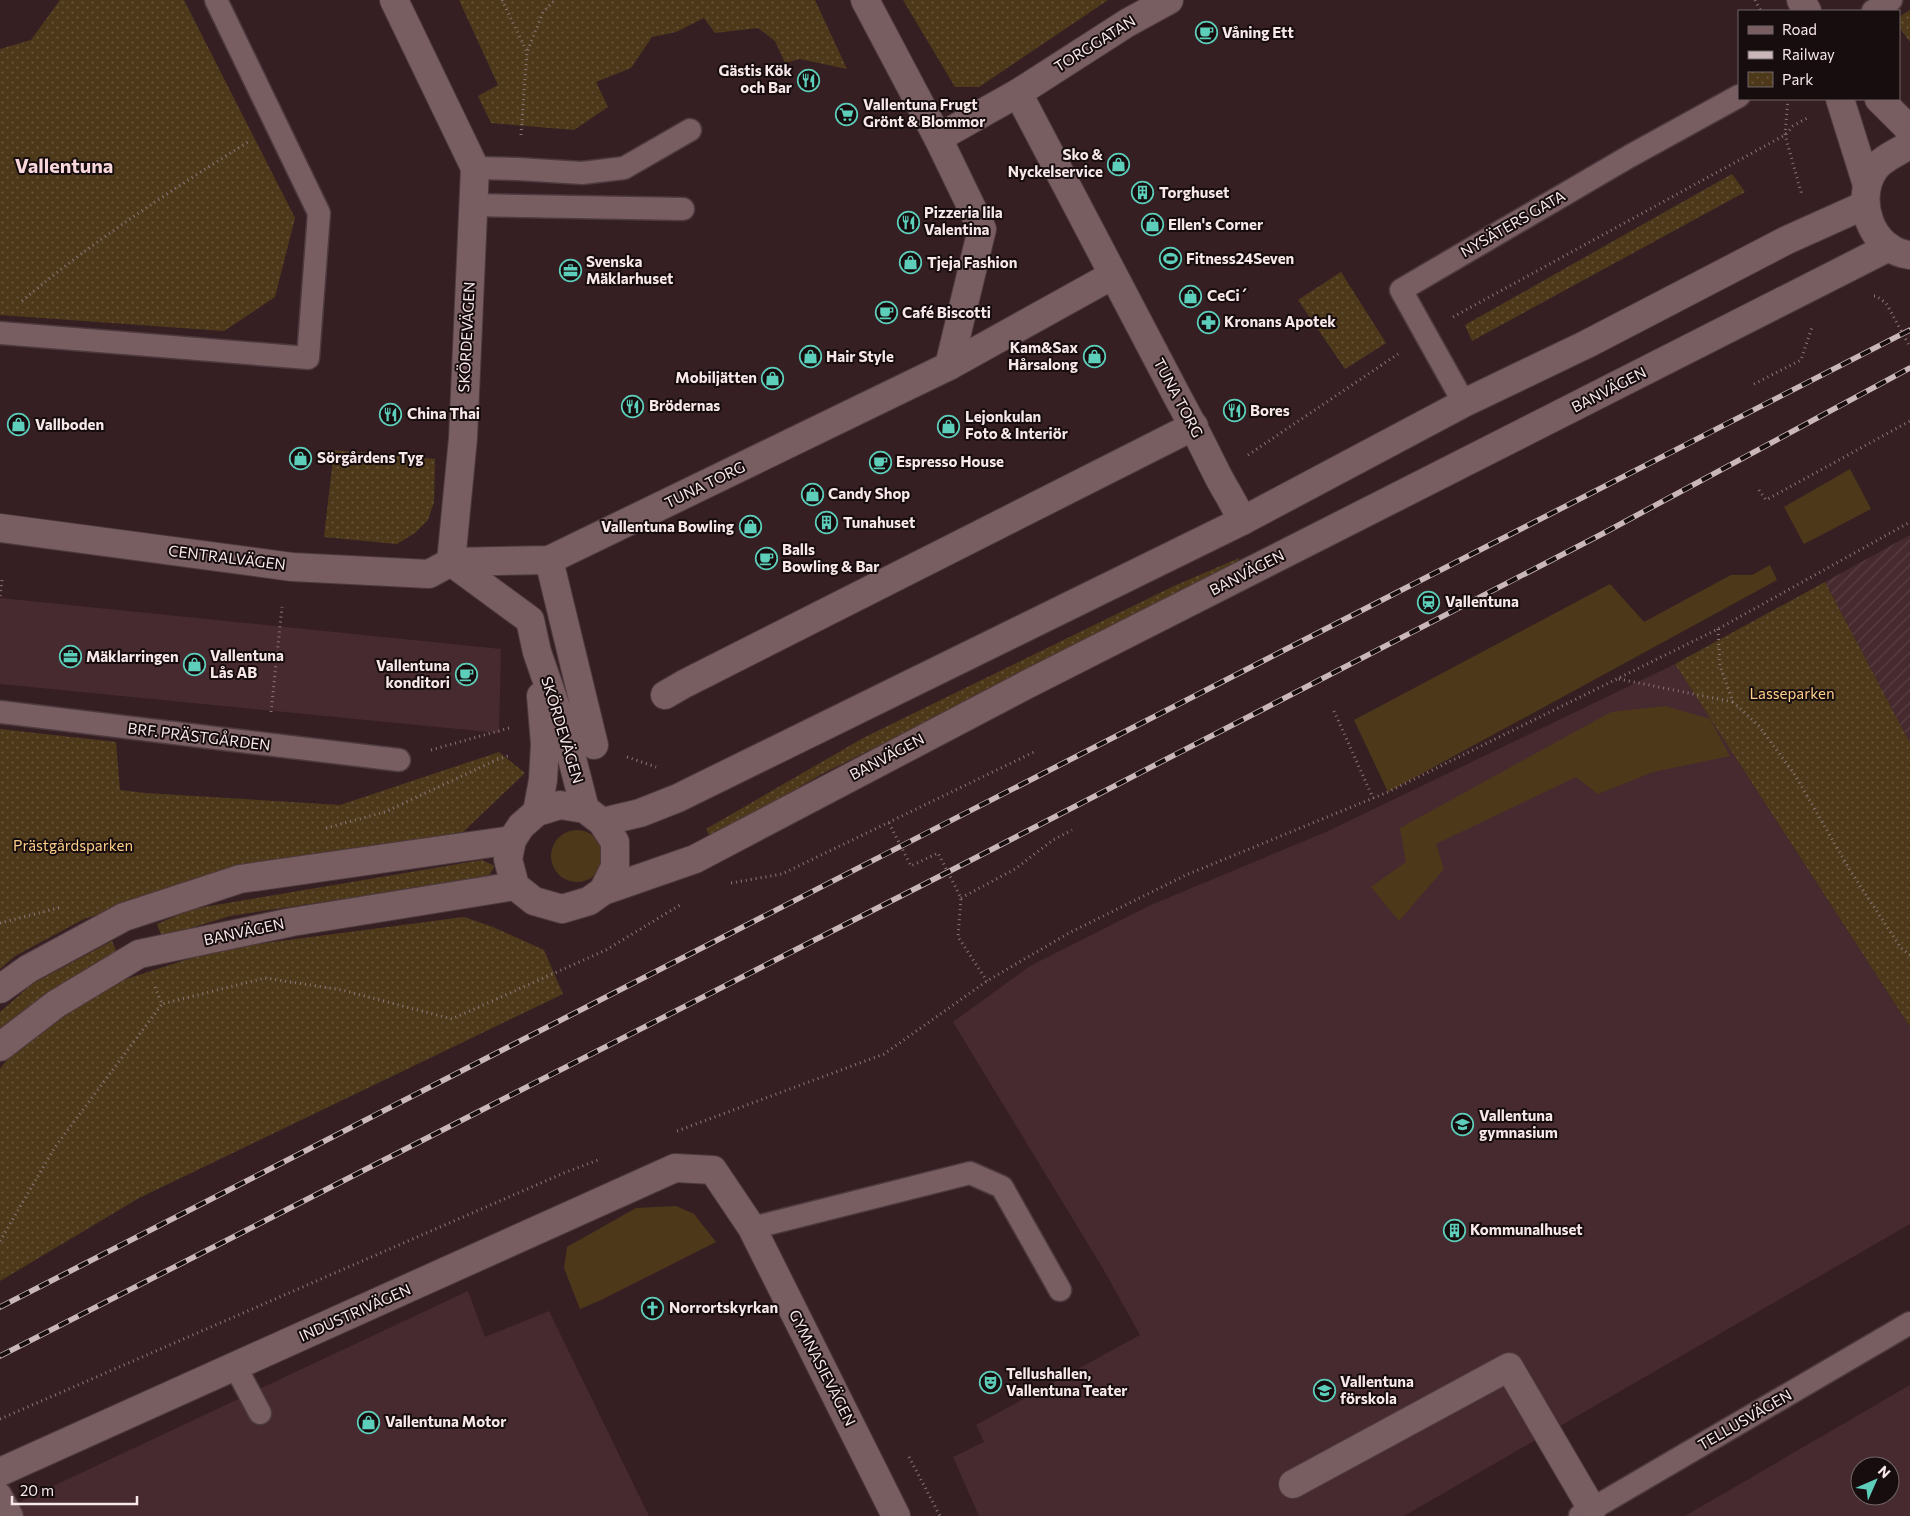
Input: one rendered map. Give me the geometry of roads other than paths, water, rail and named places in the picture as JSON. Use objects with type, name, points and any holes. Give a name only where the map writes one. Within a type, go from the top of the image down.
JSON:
[{"type":"street","name":"SKÖRDEVÄGEN","points":[[394,0],[475,168],[463,438],[451,562],[530,620],[537,652],[594,815]]},
{"type":"street","points":[[864,0],[938,138],[982,229],[949,366]]},
{"type":"street","name":"TORGGATAN","points":[[1018,93],[1127,23],[1169,0]]},
{"type":"street","points":[[938,138],[1018,93]]},
{"type":"street","name":"TUNA TORG","points":[[1018,93],[1194,426],[1217,475],[1236,504],[1242,521]]},
{"type":"street","name":"BANVÄGEN","points":[[0,1047],[56,1004],[139,954],[292,922],[515,886],[534,901],[562,909],[589,901],[603,891],[695,859],[1026,685],[1900,251],[1875,233],[1867,216],[1866,195],[1840,100]]},
{"type":"street","points":[[1880,100],[1910,130]]},
{"type":"street","points":[[515,886],[508,859],[512,840],[521,826],[537,812],[560,806],[594,815],[640,813],[678,798],[1242,521],[1464,403],[1587,344],[1787,240],[1866,195],[1875,168],[1910,146]]},
{"type":"street","name":"TUNA TORG","points":[[451,562],[549,560],[949,366],[1113,275]]},
{"type":"street","points":[[665,695],[1194,426]]},
{"type":"street","name":"CENTRALVÄGEN","points":[[0,528],[292,566],[428,574],[451,562]]},
{"type":"street","points":[[549,560],[594,745]]},
{"type":"street","name":"SKÖRDEVÄGEN","points":[[537,652],[545,744],[543,780],[537,812]]},
{"type":"street","points":[[594,815],[615,842],[614,867],[603,891]]},
{"type":"street","points":[[0,989],[28,969],[124,917],[240,879],[512,840]]},
{"type":"street","name":"INDUSTRIVÄGEN","points":[[0,1472],[675,1168],[713,1170]]},
{"type":"street","name":"GYMNASIEVÄGEN","points":[[713,1170],[752,1228],[896,1516]]},
{"type":"street","points":[[1293,1484],[1508,1367],[1586,1513]]},
{"type":"lane","points":[[0,333],[308,358],[319,214],[216,0]]},
{"type":"lane","points":[[1875,10],[1891,0]]},
{"type":"lane","name":"NYSÄTERS GATA","points":[[1464,403],[1401,290],[1630,156],[1738,97]]},
{"type":"lane","points":[[475,168],[518,168],[582,173],[624,168],[690,130]]},
{"type":"lane","points":[[474,204],[683,209]]},
{"type":"lane","name":"BRF. PRÄSTGÅRDEN","points":[[0,712],[399,760]]},
{"type":"lane","points":[[752,1228],[970,1173],[1002,1187],[1060,1290]]},
{"type":"lane","name":"TELLUSVÄGEN","points":[[1586,1513],[1910,1323]]},
{"type":"lane","points":[[236,1366],[260,1413]]},
{"type":"lane","points":[[0,1494],[12,1516]]},
{"type":"railway","points":[[0,1307],[1910,330]]},
{"type":"railway","points":[[0,1356],[948,872],[1602,534],[1910,368]]},
{"type":"place","name":"Våning Ett","points":[[1206,33]]},
{"type":"place","name":"Gästis Kök och Bar","points":[[808,80]]},
{"type":"place","name":"Vallentuna Frugt Grönt & Blommor","points":[[847,114]]},
{"type":"place","name":"Sko & Nyckelservice","points":[[1119,164]]},
{"type":"place","name":"Torghuset","points":[[1143,193]]},
{"type":"place","name":"Pizzeria lila Valentina","points":[[908,222]]},
{"type":"place","name":"Ellen's Corner","points":[[1152,225]]},
{"type":"place","name":"Fitness24Seven","points":[[1170,259]]},
{"type":"place","name":"Tjeja Fashion","points":[[911,263]]},
{"type":"place","name":"Svenska Mäklarhuset","points":[[570,271]]},
{"type":"place","name":"CeCi´","points":[[1191,296]]},
{"type":"place","name":"Café Biscotti","points":[[886,313]]},
{"type":"place","name":"Kronans Apotek","points":[[1208,322]]},
{"type":"place","name":"Hair Style","points":[[810,357]]},
{"type":"place","name":"Kam&Sax Hårsalong","points":[[1094,357]]},
{"type":"place","name":"Mobiljätten","points":[[773,378]]},
{"type":"place","name":"Brödernas","points":[[633,406]]},
{"type":"place","name":"Bores","points":[[1234,411]]},
{"type":"place","name":"China Thai","points":[[391,414]]},
{"type":"place","name":"Vallboden","points":[[19,425]]},
{"type":"place","name":"Lejonkulan Foto & Interiör","points":[[949,426]]},
{"type":"place","name":"Sörgårdens Tyg","points":[[301,458]]},
{"type":"place","name":"Espresso House","points":[[880,462]]},
{"type":"place","name":"Candy Shop","points":[[812,494]]},
{"type":"place","name":"Tunahuset","points":[[827,523]]},
{"type":"place","name":"Vallentuna Bowling","points":[[750,527]]},
{"type":"place","name":"Balls Bowling & Bar","points":[[766,559]]},
{"type":"place","name":"Vallentuna","points":[[1429,602]]},
{"type":"place","name":"Mäklarringen","points":[[70,657]]},
{"type":"place","name":"Vallentuna Lås AB","points":[[194,665]]},
{"type":"place","name":"Vallentuna konditori","points":[[466,675]]},
{"type":"place","name":"Vallentuna gymnasium","points":[[1463,1125]]},
{"type":"place","name":"Kommunalhuset","points":[[1454,1230]]},
{"type":"place","name":"Norrortskyrkan","points":[[653,1308]]},
{"type":"place","name":"Tellushallen, Vallentuna Teater","points":[[990,1383]]},
{"type":"place","name":"Vallentuna förskola","points":[[1324,1391]]},
{"type":"place","name":"Vallentuna Motor","points":[[369,1422]]},
{"type":"district","name":"Vallentuna","points":[[64,166]]},
{"type":"park label","name":"Lasseparken","points":[[1792,694]]},
{"type":"park label","name":"Prästgårdsparken","points":[[73,846]]}]
